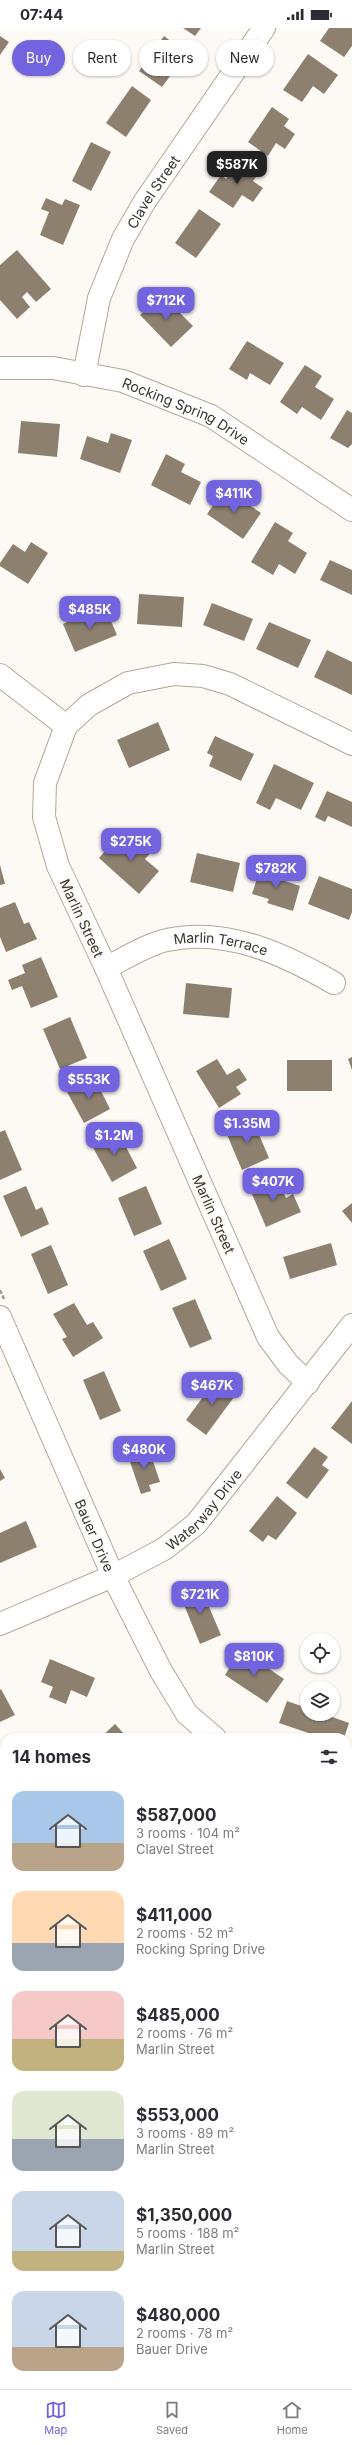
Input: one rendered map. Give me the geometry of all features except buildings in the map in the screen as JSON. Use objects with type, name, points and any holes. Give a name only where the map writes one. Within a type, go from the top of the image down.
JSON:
[{"type":"street","name":"Clavel Street","points":[[84,375],[99,298],[123,239],[145,201],[264,28]]},
{"type":"street","name":"Rocking Spring Drive","points":[[0,368],[52,368],[123,381],[211,416],[352,510]]},
{"type":"street","name":"Marlin Street","points":[[308,1383],[288,1364],[268,1337],[106,968],[58,866],[44,817],[45,783],[66,726],[89,705],[128,684],[174,674],[202,676],[230,684],[352,744]]},
{"type":"street","points":[[0,675],[66,726]]},
{"type":"street","name":"Marlin Terrace","points":[[106,968],[166,940],[212,936],[269,949],[298,962],[334,983]]},
{"type":"street","name":"Bauer Drive","points":[[0,1317],[113,1576],[162,1671],[187,1714],[209,1733]]},
{"type":"street","name":"Waterway Drive","points":[[0,1624],[113,1576],[164,1549],[196,1524],[352,1325]]}]
